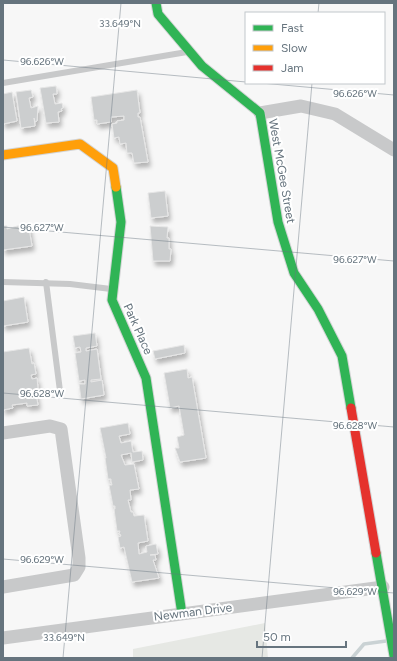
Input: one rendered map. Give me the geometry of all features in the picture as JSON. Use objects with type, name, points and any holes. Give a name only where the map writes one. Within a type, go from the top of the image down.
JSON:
[{"type":"street","name":"West McGee Street","points":[[156,3],[158,14],[202,66],[260,113],[278,222],[294,274],[318,309],[342,356],[387,608],[394,656]]},
{"type":"street","points":[[260,113],[301,106],[335,114],[394,150]]},
{"type":"street","name":"Park Place","points":[[3,155],[80,144],[113,168],[121,222],[112,300],[146,378],[182,614]]},
{"type":"street","points":[[3,433],[50,426],[61,429],[79,558],[78,567],[74,575],[3,587]]},
{"type":"street","name":"Newman Drive","points":[[3,638],[383,586]]},
{"type":"lane","points":[[3,83],[190,51]]},
{"type":"lane","points":[[3,282],[46,282],[113,289]]},
{"type":"lane","points":[[46,282],[60,391]]},
{"type":"shaded area","points":[[265,623],[268,658],[133,658],[133,649]]},
{"type":"building","points":[[56,86],[57,94],[53,94],[55,104],[62,103],[63,108],[61,109],[62,111],[58,112],[59,122],[46,123],[40,88]]},
{"type":"building","points":[[31,90],[33,97],[29,98],[31,108],[38,106],[37,121],[35,122],[34,118],[35,126],[21,128],[16,92]]},
{"type":"building","points":[[137,90],[140,113],[138,113],[138,117],[140,117],[148,162],[134,163],[132,153],[127,153],[126,143],[120,144],[119,137],[114,138],[112,124],[117,123],[117,121],[124,120],[124,116],[111,117],[111,122],[97,124],[97,120],[94,120],[91,97]]},
{"type":"building","points":[[12,92],[17,121],[3,124],[3,94]]},
{"type":"building","points":[[165,191],[168,216],[151,218],[148,193]]},
{"type":"building","points":[[28,223],[32,246],[3,250],[3,226],[7,226],[7,229]]},
{"type":"building","points":[[150,226],[168,227],[167,238],[169,238],[169,249],[171,249],[170,261],[153,261]]},
{"type":"building","points":[[24,297],[28,322],[3,326],[3,301]]},
{"type":"building","points":[[95,333],[97,346],[86,348],[86,351],[97,349],[101,379],[91,380],[91,382],[102,380],[104,395],[81,399],[79,384],[85,384],[85,380],[79,381],[75,353],[81,352],[80,347],[75,348],[73,336]]},
{"type":"building","points":[[184,345],[185,353],[155,359],[153,351]]},
{"type":"building","points":[[29,348],[32,364],[34,363],[36,374],[31,375],[32,379],[37,378],[38,389],[35,389],[38,405],[27,406],[27,403],[12,405],[13,408],[3,410],[3,352]]},
{"type":"building","points":[[187,369],[188,378],[192,377],[206,458],[180,462],[175,448],[179,448],[177,437],[184,435],[179,406],[170,408],[164,373]]},
{"type":"building","points":[[128,423],[130,434],[119,436],[121,443],[131,441],[133,452],[142,451],[143,460],[132,462],[131,453],[121,455],[125,465],[134,464],[139,489],[130,490],[131,500],[128,500],[131,512],[133,512],[134,516],[144,515],[148,541],[138,543],[139,554],[147,552],[146,546],[156,544],[158,554],[150,555],[155,555],[156,560],[153,560],[159,578],[132,582],[124,547],[120,548],[118,537],[121,536],[119,534],[120,531],[117,531],[114,509],[115,506],[113,506],[109,485],[112,485],[111,479],[108,479],[106,458],[100,428]]},
{"type":"waterway","points":[[352,658],[364,644],[386,641]]},
{"type":"traffic: fast","points":[[156,3],[158,14],[202,66],[260,113],[278,222],[294,273],[318,309],[342,356],[351,408]]},
{"type":"traffic: fast","points":[[116,187],[121,222],[112,300],[146,378],[182,614]]},
{"type":"traffic: fast","points":[[376,553],[394,656]]},
{"type":"traffic: slow","points":[[3,155],[80,144],[113,168],[116,187]]},
{"type":"traffic: jam","points":[[351,408],[376,553]]}]
